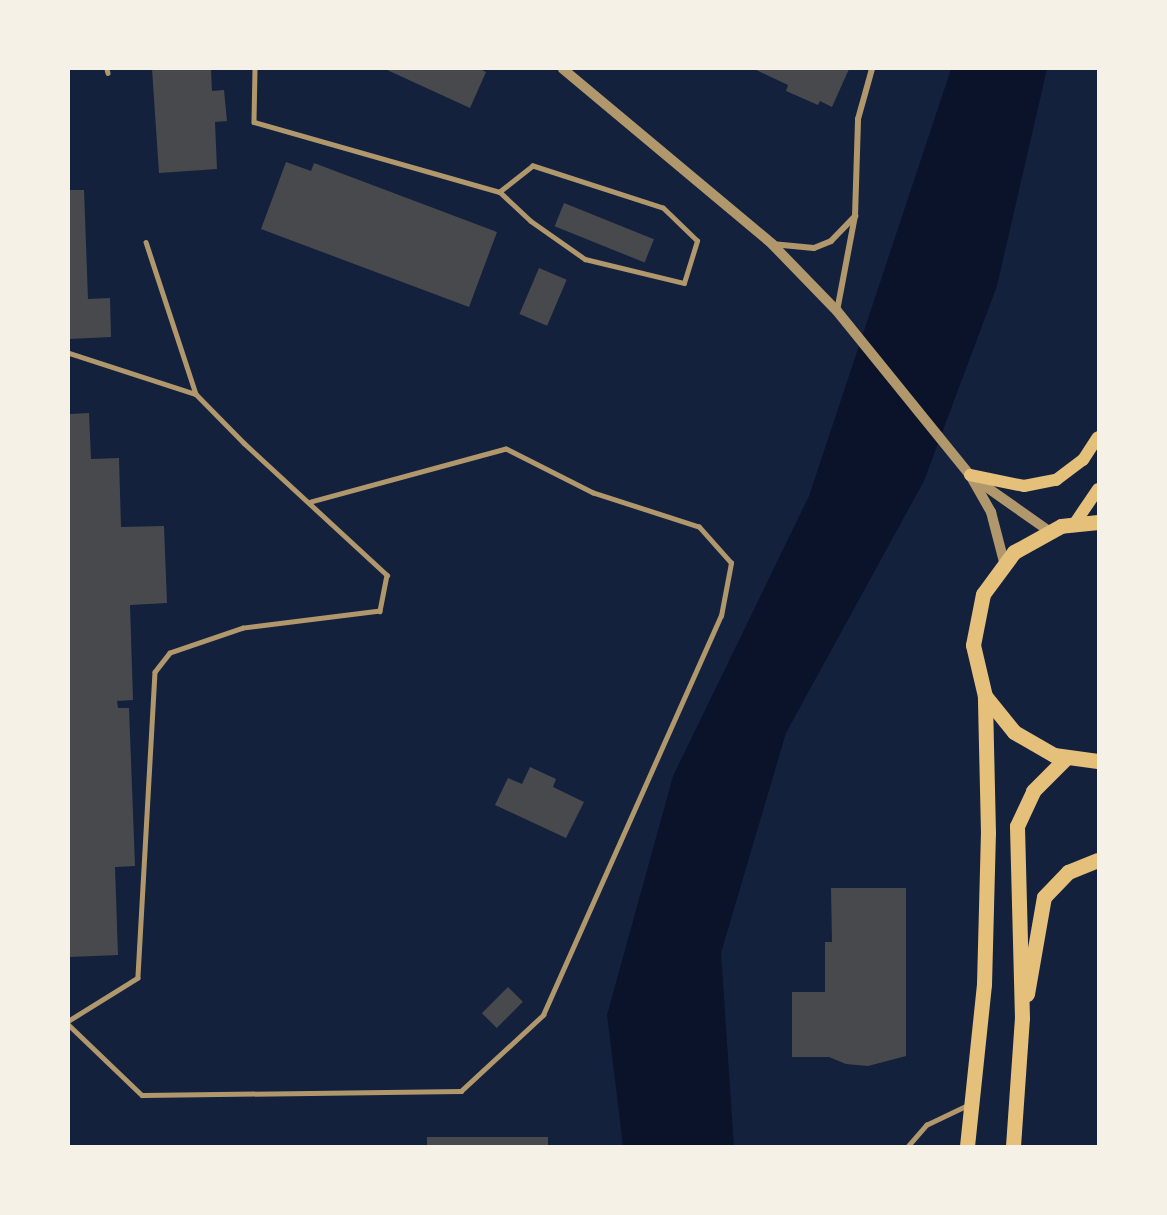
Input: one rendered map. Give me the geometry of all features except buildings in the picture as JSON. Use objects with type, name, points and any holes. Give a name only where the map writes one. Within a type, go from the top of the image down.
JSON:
[{"type":"main road","points":[[970,475],[1023,486],[1056,480],[1083,460],[1098,437]]},
{"type":"main road","points":[[1075,524],[1098,489]]},
{"type":"main road","points":[[967,1146],[984,984],[988,833],[985,696],[975,665],[974,626],[983,594],[1004,562],[1024,544],[1048,531],[1075,524],[1098,522]]},
{"type":"main road","points":[[985,696],[1014,732],[1039,749],[1066,758],[1098,761]]},
{"type":"main road","points":[[1013,1146],[1022,1018],[1017,826],[1029,796],[1066,758]]},
{"type":"main road","points":[[1022,1018],[1044,897],[1068,872],[1098,860]]},
{"type":"street","points":[[563,69],[772,244],[837,310],[970,475],[991,512],[1004,562]]},
{"type":"street","points":[[837,310],[855,216],[858,119],[872,69]]},
{"type":"street","points":[[772,244],[814,248],[831,241],[855,216]]},
{"type":"street","points":[[970,475],[1048,531]]},
{"type":"lane","points":[[255,69],[254,122],[500,192],[531,221],[585,259],[684,283],[697,241],[663,208],[532,166],[500,192]]},
{"type":"lane","points":[[146,242],[196,394],[244,443],[311,502],[387,575],[380,611],[243,628],[170,653],[155,672],[138,978],[69,1023],[142,1095],[461,1091],[543,1015],[721,616],[730,563],[699,527],[593,493],[506,449],[311,502]]},
{"type":"lane","points":[[69,353],[196,394]]},
{"type":"lane","points":[[908,1146],[926,1125],[973,1102]]},
{"type":"water","points":[[951,69],[1047,69],[997,286],[924,481],[786,733],[721,953],[734,1146],[623,1146],[607,1015],[673,776],[809,496]]}]
